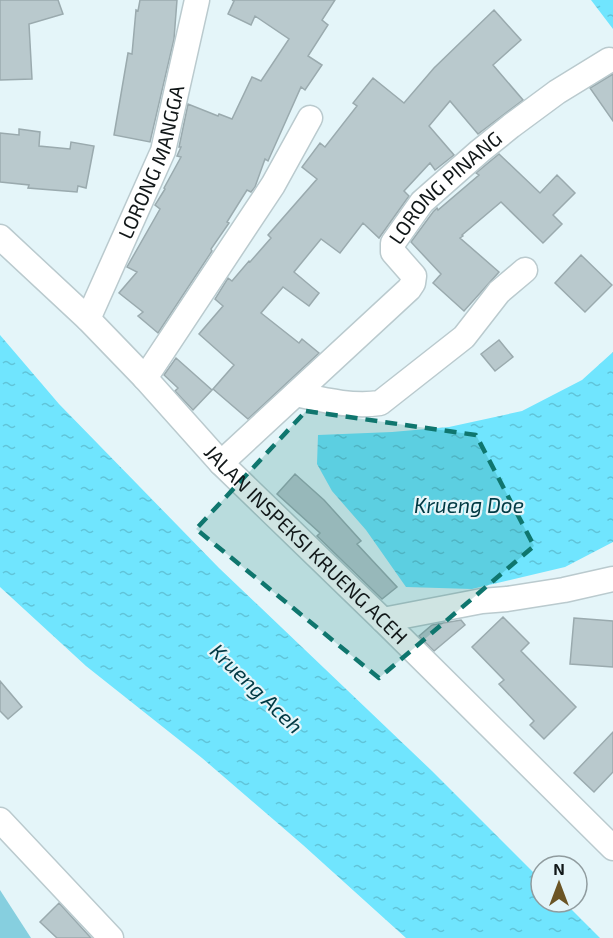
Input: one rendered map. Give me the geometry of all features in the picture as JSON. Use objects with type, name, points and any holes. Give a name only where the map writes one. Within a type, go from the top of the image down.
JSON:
[{"type":"street","name":"LORONG MANGGA","points":[[88,319],[163,151],[197,0]]},
{"type":"street","name":"LORONG PINANG","points":[[221,463],[409,289],[414,276],[393,252],[393,243],[422,202],[511,126],[557,92],[609,60]]},
{"type":"street","points":[[145,378],[273,185],[310,118]]},
{"type":"street","name":"JALAN INSPEKSI KRUENG ACEH","points":[[0,237],[88,319],[145,378],[221,463],[613,848]]},
{"type":"street","points":[[296,394],[336,403],[366,405],[380,403],[464,337],[499,292],[525,270]]},
{"type":"street","points":[[383,620],[482,601],[564,590],[613,579]]},
{"type":"street","points":[[0,820],[111,938]]},
{"type":"highlighted area","points":[[306,411],[476,435],[534,546],[379,678],[196,529]]},
{"type":"shaded area","points":[[0,890],[31,938],[0,938]]},
{"type":"water","points":[[591,0],[613,0],[613,29]]},
{"type":"water","name":"Krueng Aceh","points":[[0,335],[59,404],[219,568],[432,771],[529,868],[529,914],[576,914],[600,938],[406,938],[202,758],[86,666],[0,587]]},
{"type":"water","name":"Krueng Doe","points":[[613,352],[613,542],[565,567],[472,589],[406,587],[366,530],[332,491],[317,464],[318,435],[449,427],[522,411],[582,380]]},
{"type":"building","points":[[0,0],[58,0],[63,14],[29,24],[32,79],[0,80]]},
{"type":"building","points":[[140,0],[177,0],[174,39],[150,142],[114,135],[128,53],[132,54],[136,10],[138,11]]},
{"type":"building","points":[[232,0],[335,0],[322,20],[328,25],[308,56],[322,65],[305,90],[301,87],[268,161],[265,159],[255,187],[251,192],[247,190],[227,222],[229,223],[211,249],[212,251],[158,333],[138,316],[143,312],[119,293],[137,272],[127,267],[160,209],[155,205],[181,157],[177,156],[181,147],[179,147],[188,104],[232,119],[252,77],[261,81],[289,39],[255,16],[251,25],[228,14],[234,1]]},
{"type":"building","points":[[494,10],[521,40],[493,65],[523,100],[478,134],[450,101],[429,126],[454,155],[435,170],[430,163],[404,191],[409,196],[379,238],[363,223],[340,253],[321,239],[294,272],[319,293],[309,306],[283,287],[261,313],[299,343],[302,339],[319,353],[248,419],[213,389],[234,365],[199,334],[223,306],[215,299],[228,278],[232,281],[250,262],[271,238],[268,235],[317,179],[302,167],[320,143],[325,147],[357,106],[353,103],[373,78],[404,103],[434,68]]},
{"type":"building","points":[[613,74],[613,121],[590,88]]},
{"type":"building","points":[[19,129],[40,132],[39,146],[70,149],[71,142],[94,146],[86,188],[78,186],[77,192],[28,188],[29,185],[0,182],[0,133],[19,135]]},
{"type":"building","points":[[499,154],[540,193],[557,175],[575,193],[553,215],[562,224],[543,243],[501,202],[462,235],[460,238],[499,272],[464,311],[433,283],[441,274],[411,242],[437,208],[438,210],[479,175],[476,173]]},
{"type":"building","points":[[581,255],[612,285],[585,312],[555,283]]},
{"type":"building","points":[[499,340],[513,357],[495,371],[481,354]]},
{"type":"building","points":[[176,358],[212,390],[193,410],[175,391],[178,388],[164,375]]},
{"type":"building","points":[[295,474],[324,500],[361,541],[357,544],[397,587],[382,599],[317,536],[320,533],[277,494]]},
{"type":"building","points":[[503,617],[529,643],[521,651],[576,707],[544,739],[530,725],[534,721],[499,684],[504,680],[472,647]]},
{"type":"building","points":[[574,618],[613,621],[613,667],[570,664]]},
{"type":"building","points":[[461,620],[465,625],[434,651],[419,636],[432,625]]},
{"type":"building","points":[[0,681],[22,707],[8,719],[0,711]]},
{"type":"building","points":[[613,732],[613,772],[594,792],[574,773]]},
{"type":"building","points":[[59,903],[91,938],[57,938],[40,922]]}]
